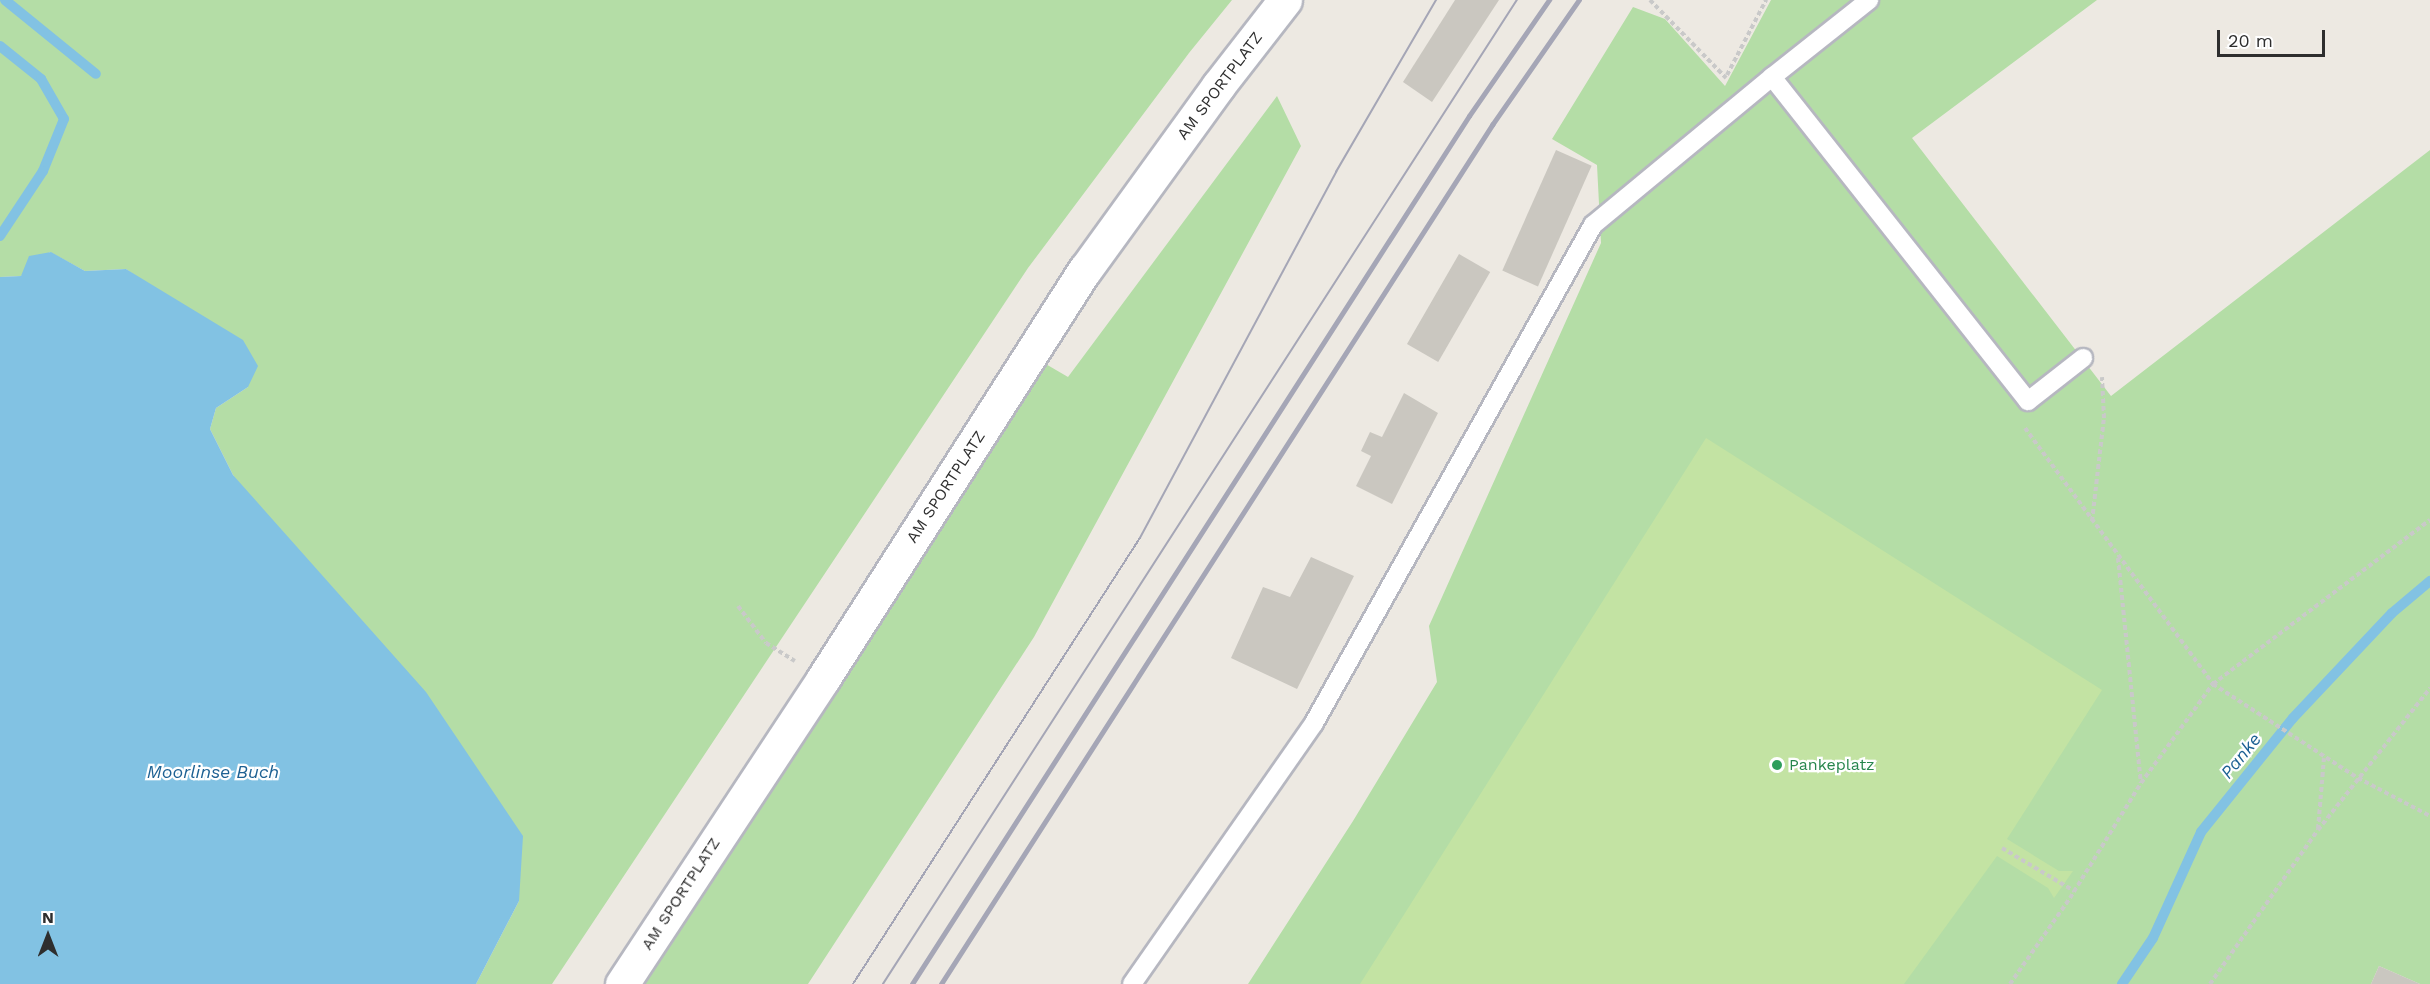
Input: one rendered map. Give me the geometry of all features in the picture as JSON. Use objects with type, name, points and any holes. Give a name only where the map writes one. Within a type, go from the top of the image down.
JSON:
[{"type":"street","name":"AM SPORTPLATZ","points":[[622,984],[823,679],[1085,270],[1218,86],[1285,0]]},
{"type":"lane","points":[[1132,984],[1314,723],[1593,225],[1869,0]]},
{"type":"lane","points":[[1772,77],[2028,401],[2083,358]]},
{"type":"path","points":[[1650,0],[1726,78]]},
{"type":"path","points":[[1726,78],[1766,0]]},
{"type":"path","points":[[1726,78],[1756,75],[1772,77]]},
{"type":"path","points":[[2092,522],[2104,418],[2102,376]]},
{"type":"path","points":[[2028,401],[2022,423],[2118,558],[2213,684],[2306,743],[2324,758],[2430,816]]},
{"type":"path","points":[[2010,984],[2074,891],[2141,783],[2213,684],[2430,520]]},
{"type":"path","points":[[2118,558],[2141,783]]},
{"type":"path","points":[[738,606],[766,643],[823,679]]},
{"type":"path","points":[[2210,984],[2318,830],[2430,688]]},
{"type":"path","points":[[2318,830],[2324,758]]},
{"type":"path","points":[[2002,848],[2074,891]]},
{"type":"green space","points":[[0,0],[1232,0],[1189,53],[1028,268],[552,984],[476,984],[519,901],[233,475],[210,429],[216,408],[248,387],[149,285],[126,269],[85,271],[50,252],[21,276],[0,277]]},
{"type":"green space","points":[[1771,0],[2097,0],[1912,138],[2111,396],[2430,150],[2430,984],[2420,984],[2379,966],[2371,984],[1248,984],[1353,821],[1437,682],[1429,626],[1601,243],[1597,165],[1552,139],[1633,7],[1665,19],[1725,86]]},
{"type":"green space","points":[[1277,96],[1301,146],[1034,637],[808,984],[637,984],[1044,363],[1068,377]]},
{"type":"green space","name":"Pankeplatz","points":[[1706,438],[2102,690],[2007,839],[2059,871],[2073,871],[2054,898],[2048,888],[1997,856],[1904,984],[1360,984]]},
{"type":"water","name":"Moorlinse Buch","points":[[51,252],[85,271],[126,269],[243,340],[258,366],[248,387],[216,408],[210,429],[233,475],[426,692],[523,836],[519,901],[476,984],[0,984],[0,277],[21,276],[29,256]]},
{"type":"building","points":[[1455,0],[1499,0],[1432,102],[1403,82]]},
{"type":"building","points":[[1556,150],[1592,166],[1538,286],[1502,271]]},
{"type":"building","points":[[1459,254],[1490,272],[1438,362],[1407,344]]},
{"type":"building","points":[[1404,393],[1438,413],[1392,504],[1356,486],[1371,456],[1361,451],[1370,432],[1382,437]]},
{"type":"building","points":[[1311,557],[1354,576],[1297,689],[1231,658],[1263,587],[1290,597]]},
{"type":"building","points":[[2379,966],[2420,984],[2371,984]]},
{"type":"waterway","points":[[5,0],[96,74]]},
{"type":"waterway","points":[[0,46],[41,79],[64,119],[43,171],[0,236]]},
{"type":"waterway","name":"Panke","points":[[2122,984],[2153,938],[2201,832],[2293,718],[2392,613],[2430,581]]},
{"type":"tram line","points":[[853,984],[1140,538],[1336,172],[1436,0]]},
{"type":"tram line","points":[[883,984],[1517,0]]},
{"type":"railway","points":[[912,984],[1469,116],[1549,0]]},
{"type":"railway","points":[[941,984],[1492,125],[1579,0]]},
{"type":"place","name":"Pankeplatz","points":[[1777,765]]}]
